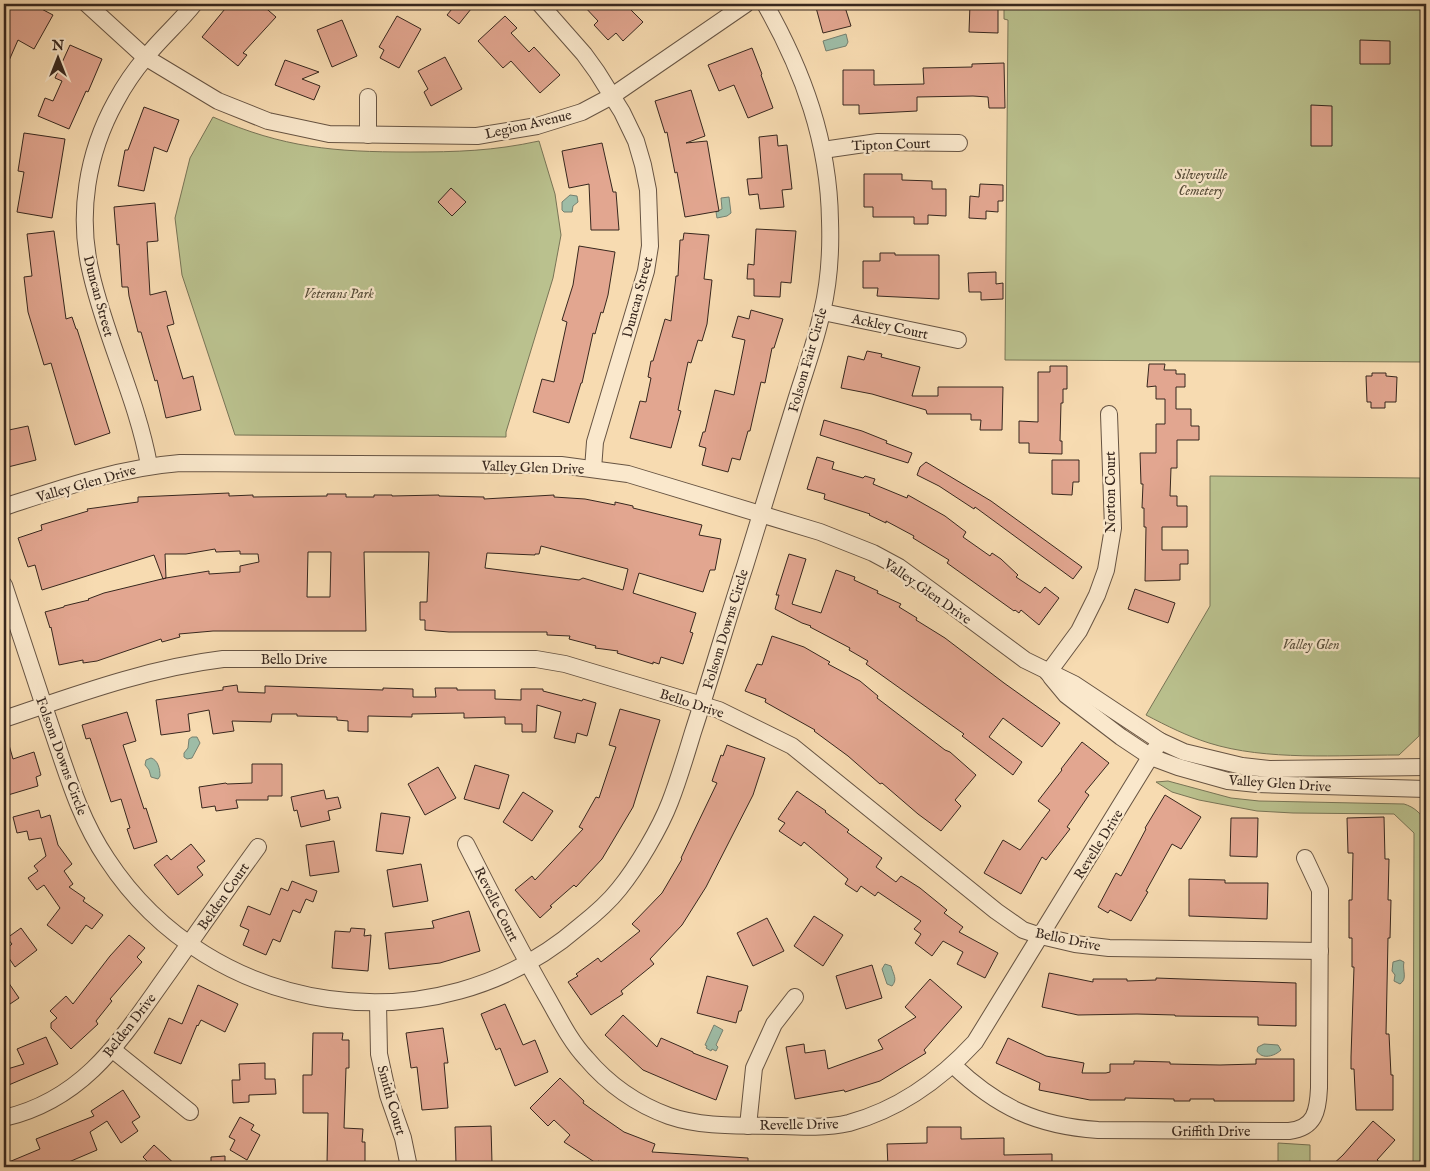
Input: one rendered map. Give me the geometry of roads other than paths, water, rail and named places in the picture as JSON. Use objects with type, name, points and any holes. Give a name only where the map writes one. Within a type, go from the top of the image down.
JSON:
[{"type":"street","name":"Legion Avenue","points":[[87,4],[145,57],[218,101],[261,119],[329,134],[476,136],[537,126],[582,112],[612,96],[746,4]]},
{"type":"street","name":"Duncan Street","points":[[149,465],[144,438],[98,300],[91,273],[86,247],[85,213],[92,157],[102,128],[116,100],[145,57],[194,4]]},
{"type":"street","name":"Duncan Street","points":[[540,4],[584,54],[612,96],[630,128],[643,165],[648,190],[650,246],[643,283],[595,442],[593,469]]},
{"type":"street","name":"Folsom Fair Circle","points":[[762,514],[822,312],[830,251],[827,176],[817,123],[798,69],[781,32],[765,4]]},
{"type":"street","points":[[368,97],[368,135]]},
{"type":"street","name":"Tipton Court","points":[[823,150],[878,142],[959,143]]},
{"type":"street","name":"Ackley Court","points":[[822,312],[958,340]]},
{"type":"street","name":"Norton Court","points":[[1048,673],[1079,631],[1097,595],[1106,570],[1113,528],[1109,414]]},
{"type":"street","name":"Valley Glen Drive","points":[[4,506],[110,473],[149,465],[180,462],[542,465],[628,474],[839,538],[873,553],[898,567],[1025,660],[1048,673],[1074,684],[1160,741],[1184,752],[1220,762],[1269,769],[1426,767]]},
{"type":"street","name":"Folsom Downs Circle","points":[[4,585],[82,815],[106,858],[140,901],[170,930],[208,957],[236,972],[283,990],[326,999],[378,1003],[420,1000],[479,985],[528,964],[549,951],[604,906],[621,887],[640,860],[669,805],[762,514]]},
{"type":"street","name":"Bello Drive","points":[[4,719],[163,668],[191,662],[232,659],[536,659],[565,664],[720,710],[792,746],[996,911],[1023,930],[1075,944],[1109,948],[1320,950]]},
{"type":"street","name":"Valley Glen Drive","points":[[1048,673],[1066,694],[1121,737],[1151,757],[1178,767],[1221,779],[1290,787],[1426,789]]},
{"type":"street","name":"Revelle Drive","points":[[528,964],[584,1057],[602,1076],[624,1094],[646,1106],[670,1116],[710,1124],[810,1127],[848,1123],[884,1110],[928,1087],[953,1065],[974,1042],[1160,741]]},
{"type":"street","name":"Revelle Court","points":[[466,844],[528,964]]},
{"type":"street","name":"Belden Court","points":[[189,944],[258,847]]},
{"type":"street","name":"Griffith Drive","points":[[953,1065],[992,1098],[1029,1117],[1071,1128],[1098,1130],[1296,1130],[1303,1127],[1312,1120],[1319,1101],[1320,890],[1305,858]]},
{"type":"street","name":"Belden Drive","points":[[4,1118],[22,1114],[51,1102],[75,1085],[113,1050],[189,944]]},
{"type":"street","points":[[748,1126],[754,1068],[774,1024],[795,997]]},
{"type":"street","name":"Smith Court","points":[[378,1003],[379,1054],[388,1095],[403,1138],[409,1167]]},
{"type":"street","points":[[113,1050],[190,1112]]},
{"type":"park label","name":"Silveyville Cemetery","points":[[1201,182]]},
{"type":"park label","name":"Veterans Park","points":[[339,293]]},
{"type":"park label","name":"Valley Glen","points":[[1311,644]]}]
